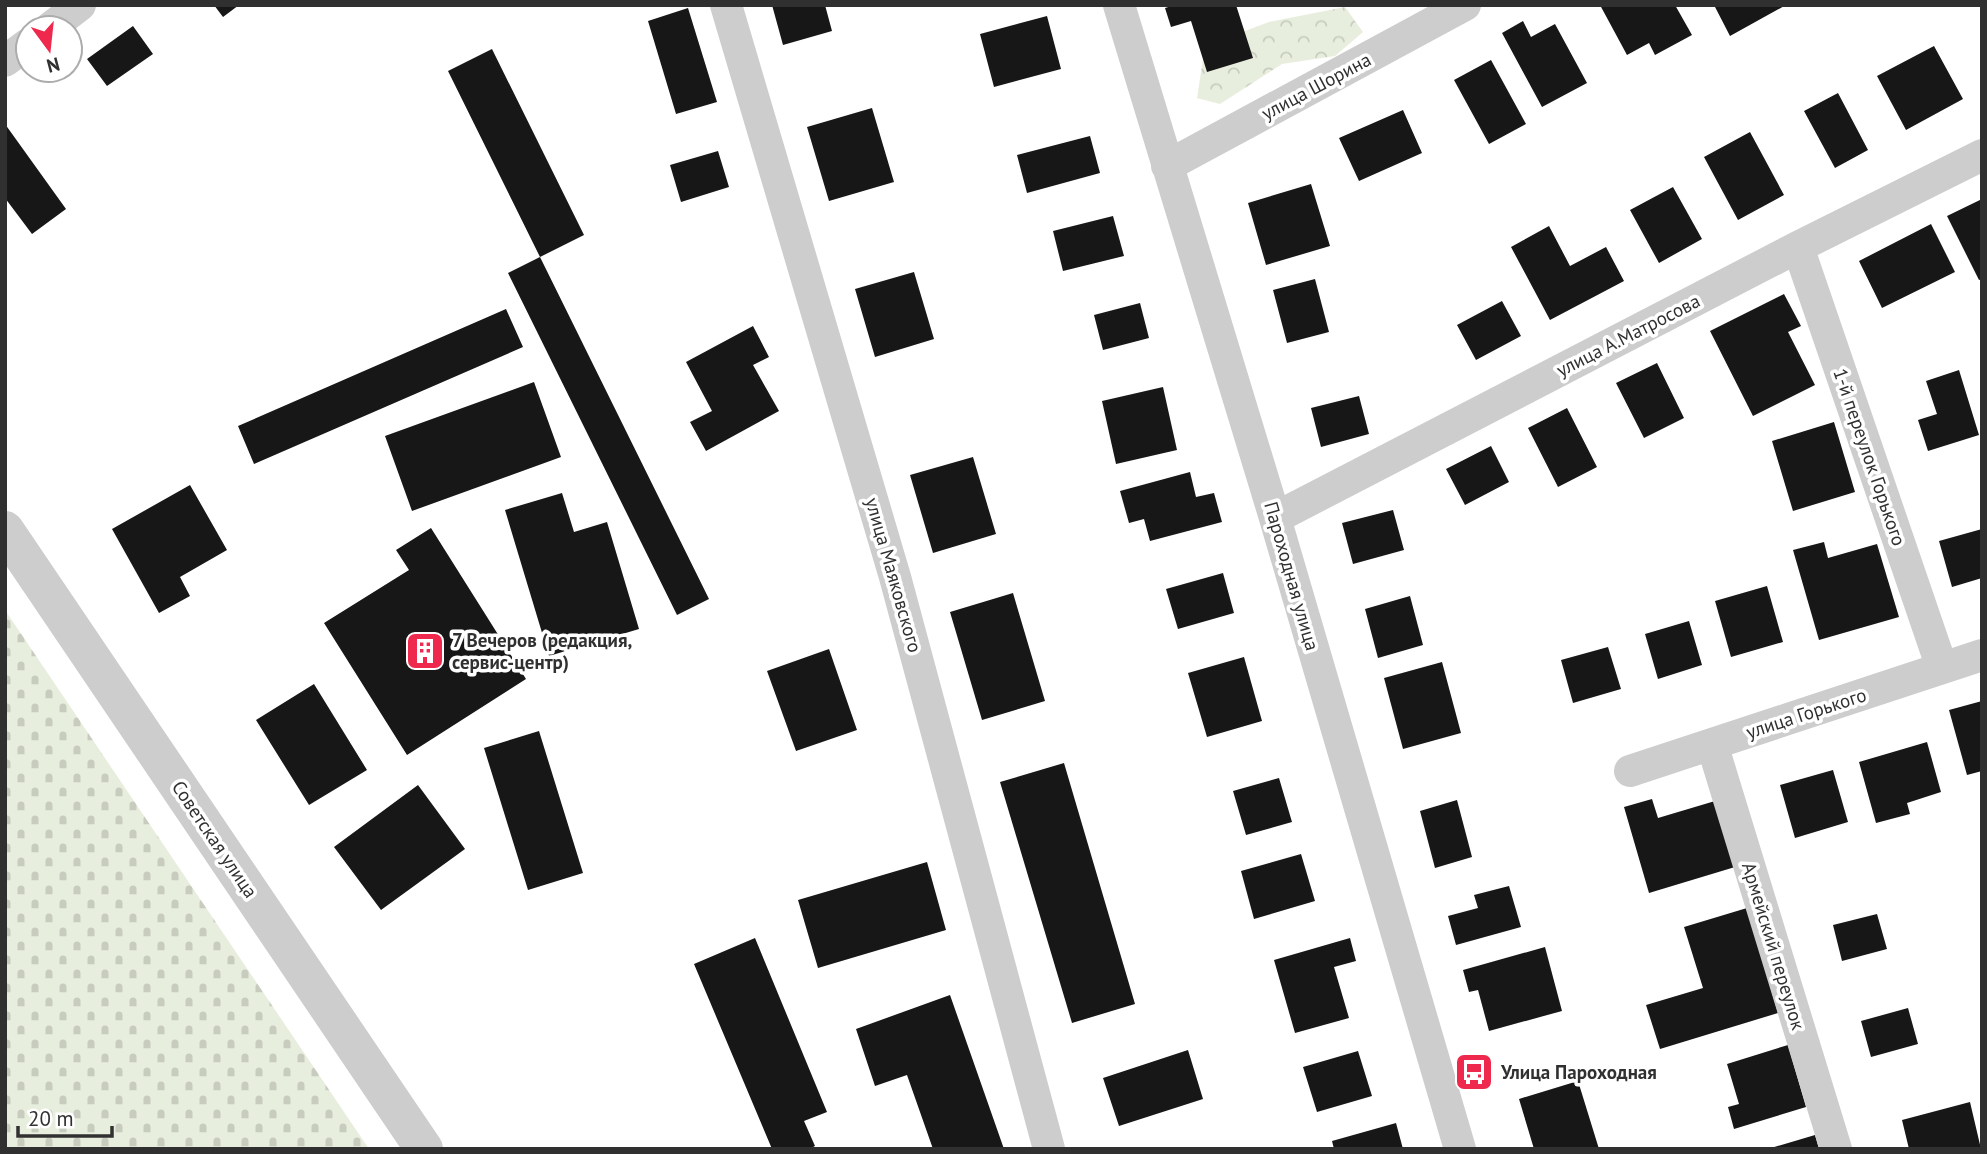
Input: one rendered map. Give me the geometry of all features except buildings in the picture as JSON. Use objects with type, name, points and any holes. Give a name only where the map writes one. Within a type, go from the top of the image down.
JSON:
[{"type":"street","name":"улица Маяковского","points":[[726,5],[895,577],[1049,1149]]},
{"type":"street","name":"Пароходная улица","points":[[1119,5],[1275,518],[1460,1149]]},
{"type":"street","name":"улица Шорина","points":[[1167,166],[1465,5]]},
{"type":"street","name":"улица А.Матросова","points":[[1275,518],[1798,247],[1982,155]]},
{"type":"street","name":"1-й переулок Горького","points":[[1798,247],[1942,668]]},
{"type":"street","name":"Советская улица","points":[[5,530],[424,1149]]},
{"type":"street","name":"улица Горького","points":[[1630,771],[1982,655]]},
{"type":"street","name":"Армейский переулок","points":[[1712,744],[1836,1149]]},
{"type":"green space","points":[[1345,7],[1363,32],[1335,56],[1282,64],[1220,104],[1197,98],[1203,59],[1237,34],[1269,22]]},
{"type":"green space","points":[[5,610],[369,1149],[5,1149]]},
{"type":"place","name":"7 Вечеров (редакция, сервис-центр)","points":[[425,651]]},
{"type":"place","name":"Улица Пароходная","points":[[1474,1072]]}]
